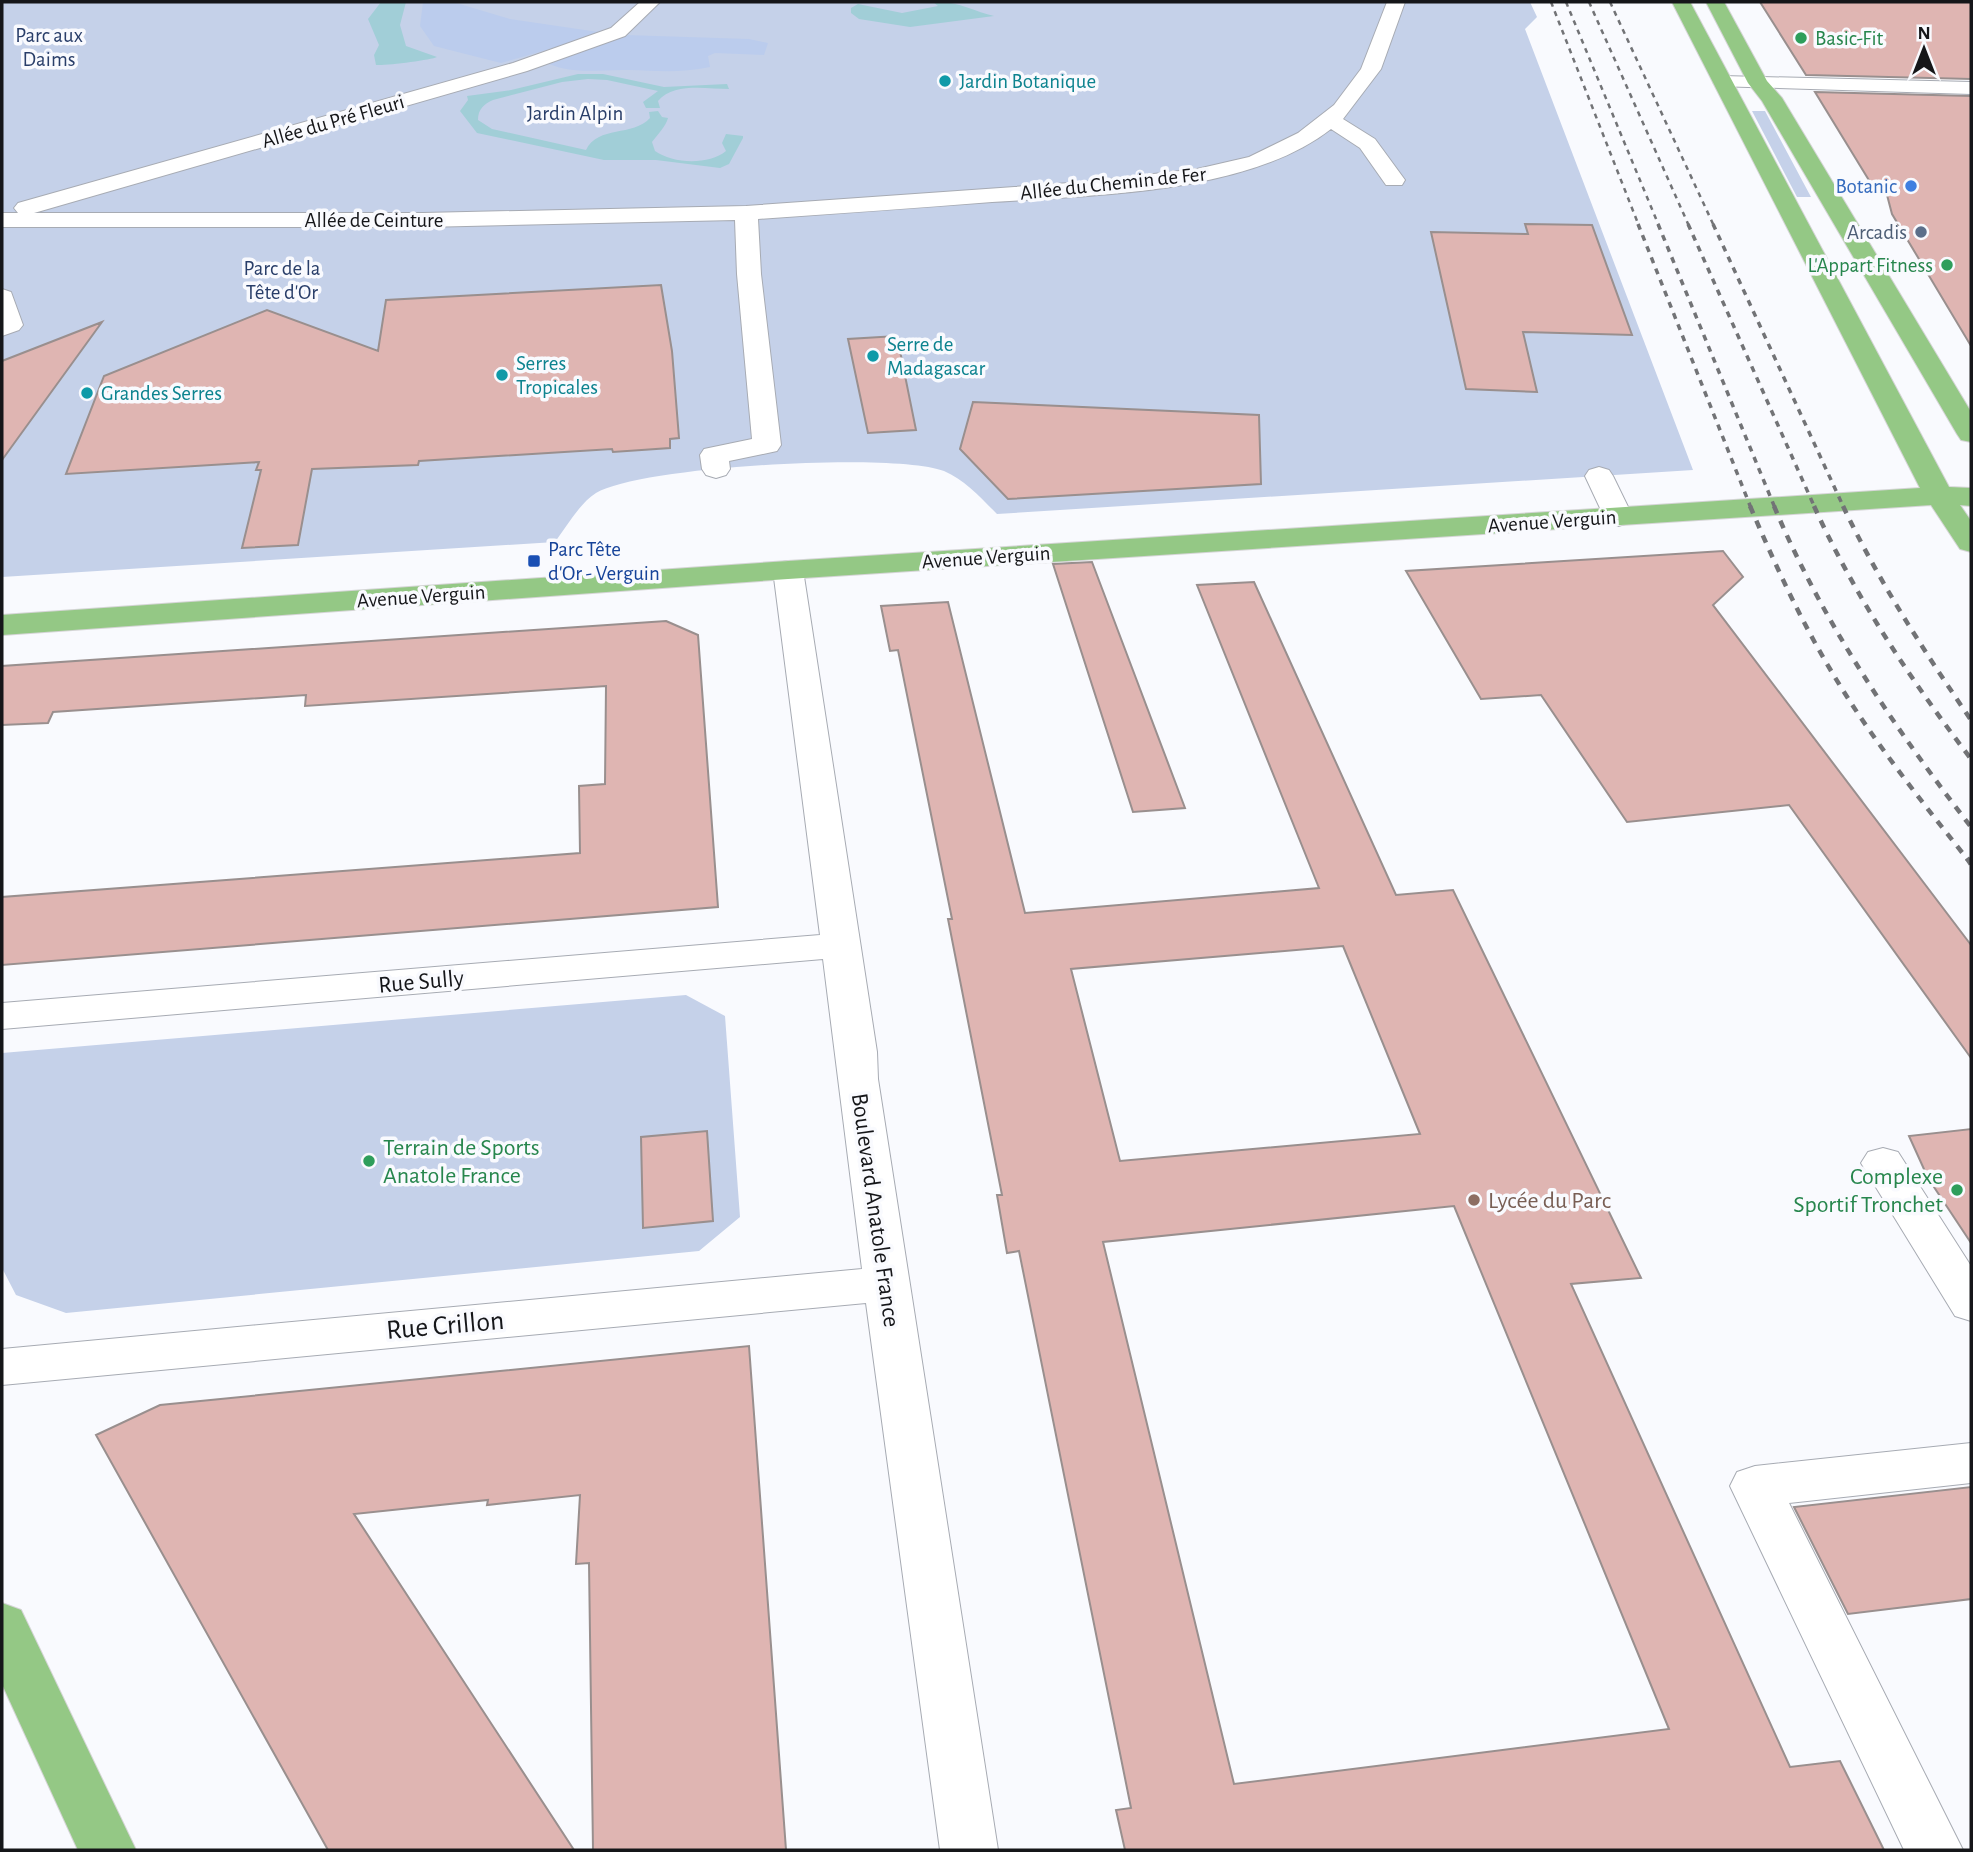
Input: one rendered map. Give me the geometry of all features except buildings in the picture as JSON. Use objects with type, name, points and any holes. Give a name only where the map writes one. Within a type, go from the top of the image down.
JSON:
[{"type":"main road","points":[[1681,2],[1939,496],[1971,543]]},
{"type":"main road","points":[[1715,2],[1758,83],[1771,98],[1971,434]]},
{"type":"main road","name":"Avenue Verguin","points":[[2,625],[788,570],[1939,496],[1971,497]]},
{"type":"main road","points":[[2,1626],[107,1850]]},
{"type":"street","name":"Allée du Pré Fleuri","points":[[2,214],[520,67],[618,32],[651,2]]},
{"type":"street","name":"Allée du Chemin de Fer","points":[[746,213],[1084,189],[1197,176],[1256,162],[1306,138],[1342,110],[1371,69],[1396,2]]},
{"type":"street","points":[[1723,82],[1971,88]]},
{"type":"street","points":[[1328,121],[1345,126],[1372,145],[1394,180]]},
{"type":"street","points":[[716,469],[715,455],[767,445],[749,274],[746,213]]},
{"type":"street","name":"Allée de Ceinture","points":[[2,220],[423,220],[746,213]]},
{"type":"street","points":[[2,297],[10,325],[2,328]]},
{"type":"street","points":[[1599,476],[1618,517]]},
{"type":"street","name":"Boulevard Anatole France","points":[[788,570],[839,946],[969,1850]]},
{"type":"street","name":"Rue Sully","points":[[2,1016],[839,946]]},
{"type":"street","points":[[1883,1163],[1971,1304]]},
{"type":"street","name":"Rue Crillon","points":[[2,1367],[888,1284]]},
{"type":"street","points":[[1934,1850],[1755,1486],[1971,1463]]},
{"type":"green space","name":"Parc de la Tête d'Or","points":[[2,2],[1530,2],[1537,17],[1525,29],[1693,470],[997,514],[966,484],[952,475],[917,465],[824,462],[768,465],[662,476],[622,484],[596,493],[579,509],[555,542],[2,577]]},
{"type":"green space","points":[[1752,111],[1765,111],[1811,197],[1797,197]]},
{"type":"green space","name":"Terrain de Sports Anatole France","points":[[686,995],[725,1016],[740,1217],[699,1251],[66,1313],[16,1295],[2,1268],[2,1053]]},
{"type":"shaded area","points":[[381,2],[406,2],[400,25],[406,46],[437,57],[376,65],[374,55],[379,45],[368,19]]},
{"type":"shaded area","points":[[423,2],[453,2],[510,19],[605,33],[501,63],[434,46],[420,26]]},
{"type":"shaded area","points":[[933,2],[957,4],[994,16],[910,27],[859,19],[851,13],[851,8],[858,4],[902,13],[938,6]]},
{"type":"shaded area","points":[[625,35],[749,39],[768,43],[764,55],[715,53],[708,56],[710,67],[690,70],[579,70],[549,64]]},
{"type":"shaded area","points":[[578,74],[603,74],[664,87],[727,84],[729,89],[673,91],[658,101],[660,108],[646,108],[643,102],[658,91],[607,80],[562,82],[493,100],[482,107],[478,120],[492,129],[586,150],[591,142],[599,137],[635,128],[650,118],[649,112],[658,111],[662,117],[668,118],[652,142],[655,151],[671,158],[691,161],[710,159],[726,151],[722,143],[726,134],[743,138],[729,164],[720,168],[656,160],[604,160],[477,133],[460,111],[468,100],[467,96],[511,90]]},
{"type":"railway","points":[[1551,2],[1639,226]]},
{"type":"railway","points":[[1566,2],[1659,226]]},
{"type":"railway","points":[[1589,2],[1689,226]]},
{"type":"railway","points":[[1610,2],[1714,226]]},
{"type":"railway","points":[[1638,224],[1751,508]]},
{"type":"railway","points":[[1658,224],[1775,508]]},
{"type":"railway","points":[[1688,224],[1815,508]]},
{"type":"railway","points":[[1713,224],[1844,507]]},
{"type":"railway","points":[[1750,506],[1797,609],[1845,694],[1896,767],[1968,860]]},
{"type":"railway","points":[[1774,506],[1815,591],[1862,673],[1971,827]]},
{"type":"railway","points":[[1814,506],[1847,573],[1885,637],[1971,759]]},
{"type":"railway","points":[[1844,507],[1903,616],[1971,720]]},
{"type":"railway","points":[[1967,858],[1971,864]]},
{"type":"place","name":"Basic-Fit","points":[[1801,38]]},
{"type":"place","name":"Jardin Botanique","points":[[945,81]]},
{"type":"place","name":"Botanic","points":[[1911,186]]},
{"type":"place","name":"Arcadis","points":[[1921,232]]},
{"type":"place","name":"L'Appart Fitness","points":[[1947,265]]},
{"type":"place","name":"Serre de Madagascar","points":[[873,356]]},
{"type":"place","name":"Serres Tropicales","points":[[502,375]]},
{"type":"place","name":"Grandes Serres","points":[[87,393]]},
{"type":"place","name":"Parc Tête d'Or - Verguin","points":[[534,561]]},
{"type":"place","name":"Terrain de Sports Anatole France","points":[[369,1161]]},
{"type":"place","name":"Complexe Sportif Tronchet","points":[[1957,1190]]},
{"type":"place","name":"Lycée du Parc","points":[[1474,1200]]},
{"type":"park label","name":"Parc aux Daims","points":[[49,47]]},
{"type":"park label","name":"Jardin Alpin","points":[[575,113]]}]
